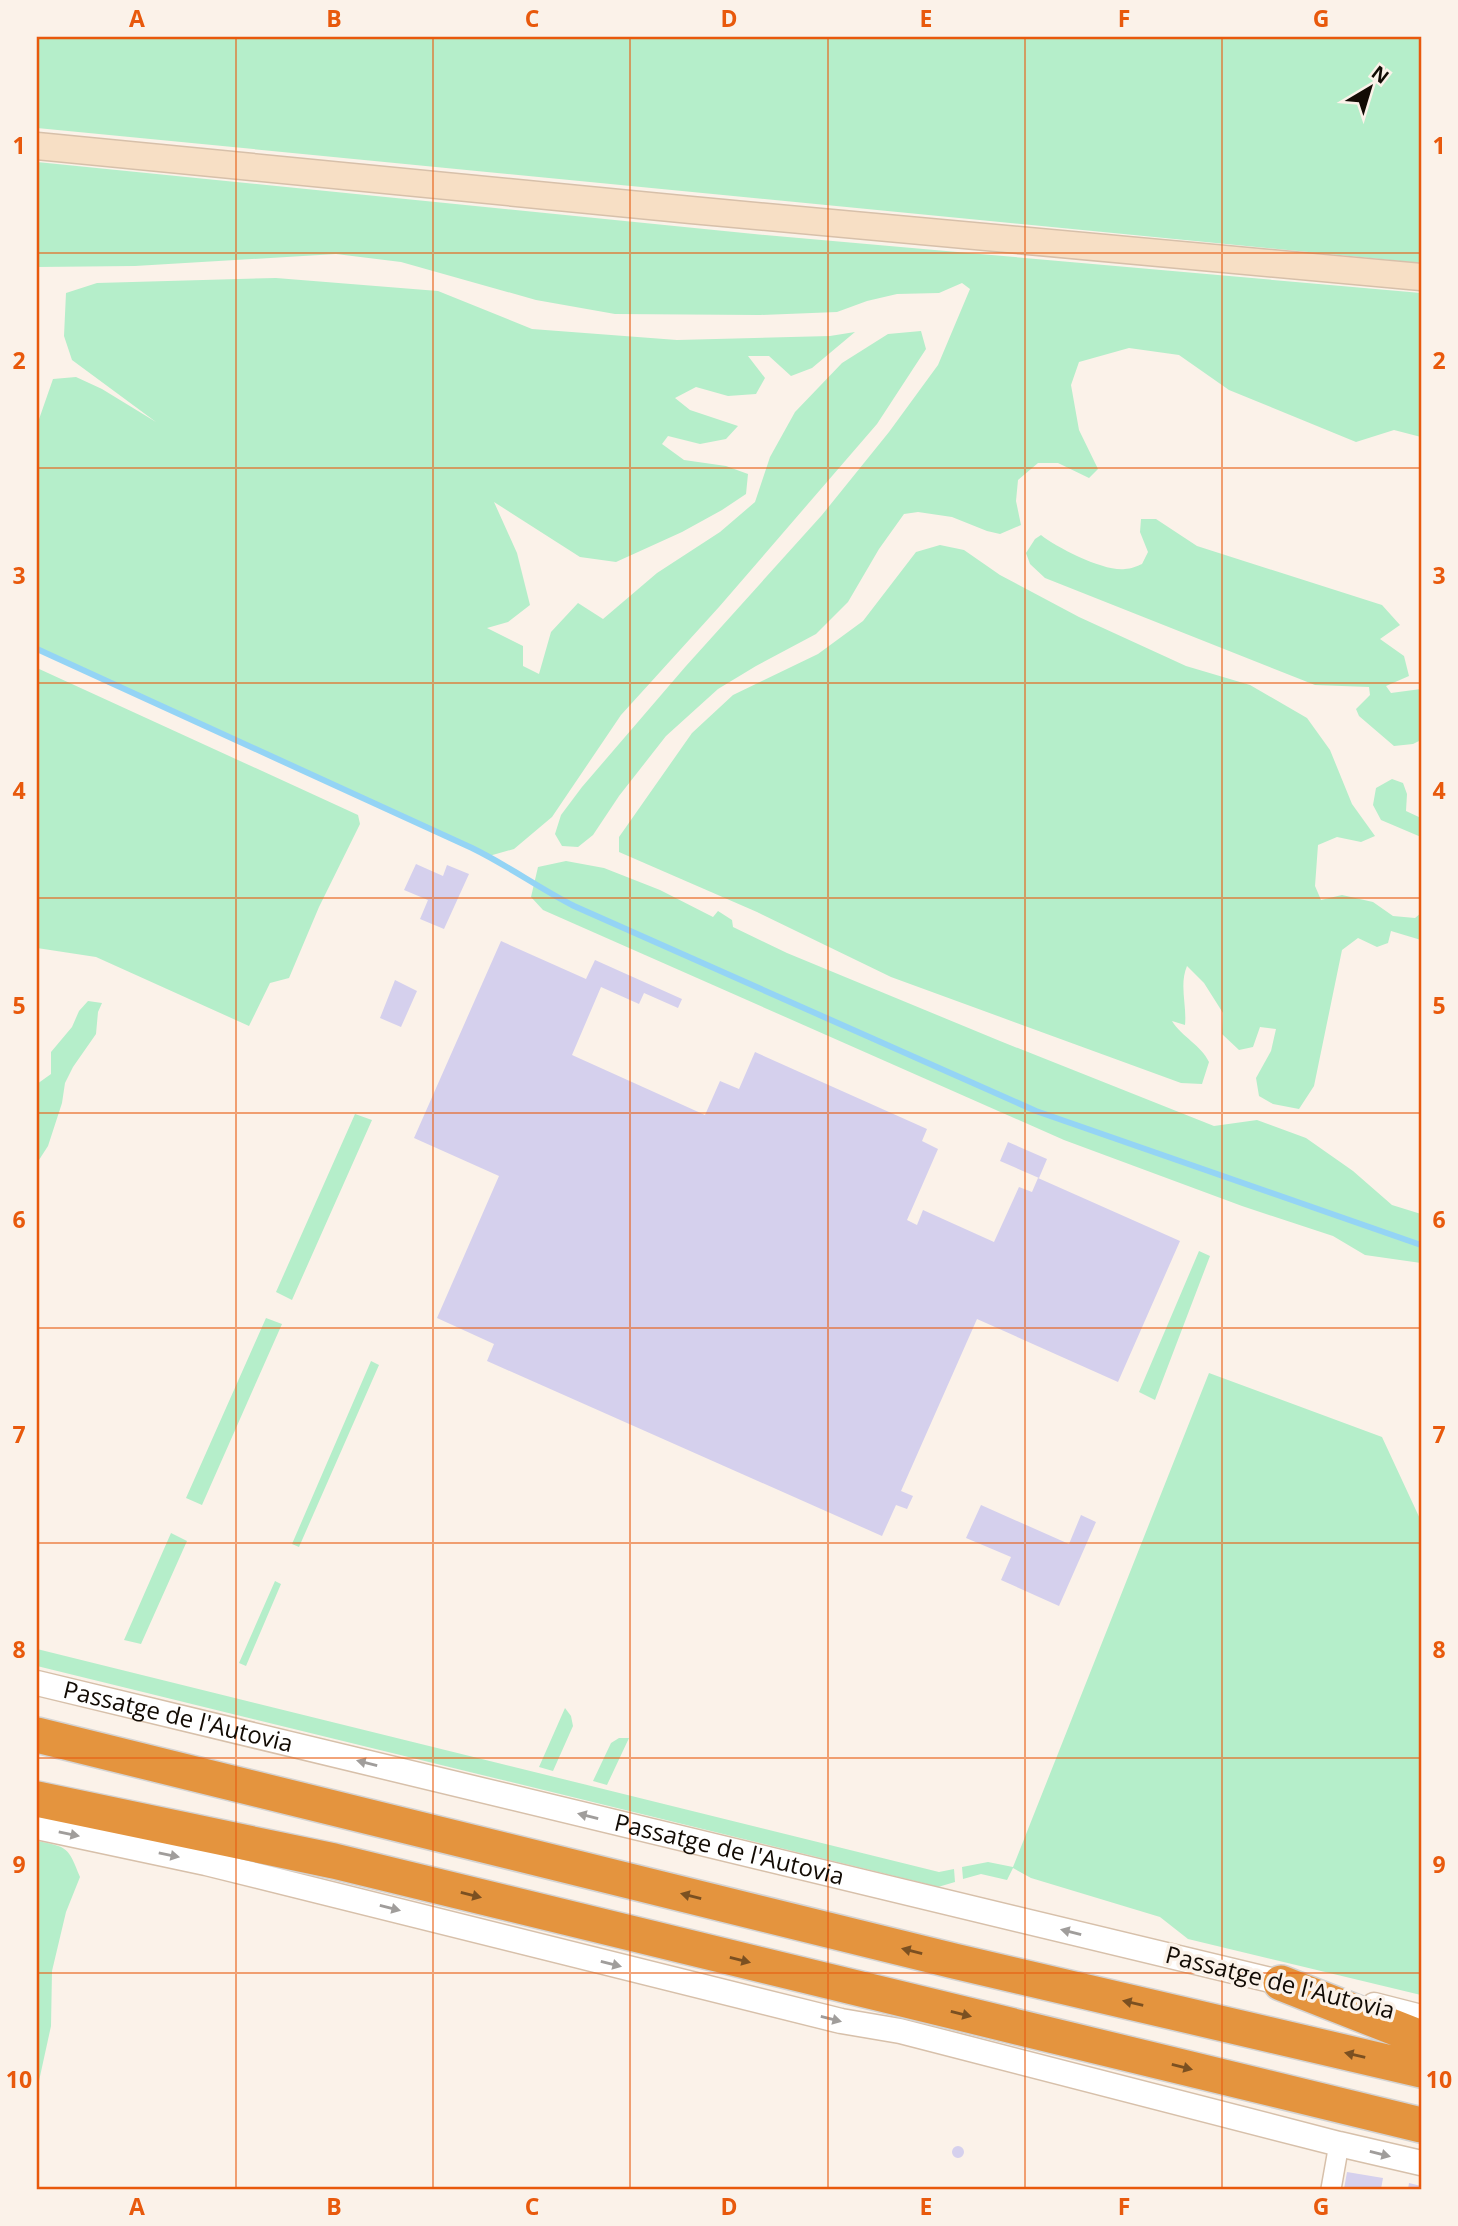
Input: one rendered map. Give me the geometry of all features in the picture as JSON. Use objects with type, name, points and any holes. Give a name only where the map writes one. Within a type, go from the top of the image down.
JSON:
[{"type":"highway","points":[[37,1735],[942,1958],[1421,2070]]},
{"type":"highway","points":[[37,1776],[334,1861]]},
{"type":"highway","points":[[37,1799],[334,1861],[1421,2125]]},
{"type":"highway","points":[[1281,1983],[1421,2038]]},
{"type":"main road","points":[[37,146],[1421,278]]},
{"type":"street","name":"Passatge de l'Autovia","points":[[37,1684],[1421,2017]]},
{"type":"street","points":[[37,1828],[230,1869],[841,2021],[900,2031],[1421,2164]]},
{"type":"street","points":[[1331,2189],[1339,2144]]},
{"type":"green space","points":[[37,37],[1421,37],[1421,263],[37,128]]},
{"type":"green space","points":[[37,162],[765,235],[1421,293],[1421,437],[1394,430],[1356,442],[1229,390],[1179,355],[1129,348],[1079,362],[1071,385],[1079,430],[1098,469],[1089,478],[1058,463],[1038,463],[1018,480],[1016,501],[1021,525],[1000,534],[952,517],[918,512],[904,514],[879,549],[848,602],[816,634],[718,689],[666,736],[619,796],[593,835],[578,847],[562,846],[555,834],[561,815],[582,787],[822,515],[889,432],[938,365],[970,289],[962,283],[939,293],[897,294],[837,312],[760,315],[615,314],[536,300],[401,262],[336,254],[135,266],[37,267]]},
{"type":"green space","points":[[276,278],[438,291],[532,329],[677,340],[830,336],[855,332],[812,368],[791,376],[769,356],[748,356],[765,378],[756,394],[728,396],[696,387],[675,398],[690,410],[738,426],[726,439],[700,444],[668,436],[662,444],[684,460],[726,466],[748,474],[746,494],[682,532],[616,562],[580,557],[494,502],[517,553],[530,605],[508,622],[487,628],[523,646],[523,666],[539,674],[551,632],[578,603],[603,619],[657,573],[720,532],[755,502],[770,457],[795,412],[842,363],[888,334],[921,331],[926,349],[877,424],[719,607],[621,715],[552,817],[514,849],[489,856],[37,649],[37,425],[53,379],[76,377],[102,389],[156,422],[72,360],[64,336],[66,293],[97,283]]},
{"type":"green space","points":[[1141,519],[1156,519],[1197,546],[1382,605],[1400,625],[1380,639],[1404,656],[1409,676],[1386,686],[1391,693],[1421,689],[1421,740],[1413,744],[1394,746],[1359,716],[1356,709],[1370,695],[1369,687],[1315,685],[1045,578],[1030,564],[1026,553],[1041,535],[1094,563],[1116,569],[1132,568],[1142,564],[1148,552],[1140,532]]},
{"type":"green space","points":[[940,545],[964,550],[1000,575],[1079,617],[1186,666],[1250,685],[1307,718],[1330,750],[1352,804],[1375,836],[1361,842],[1337,837],[1318,845],[1315,886],[1321,900],[1342,895],[1373,902],[1393,916],[1415,918],[1421,913],[1421,940],[1391,931],[1388,943],[1377,947],[1358,938],[1342,950],[1314,1086],[1299,1109],[1273,1104],[1259,1096],[1256,1078],[1271,1051],[1276,1029],[1260,1027],[1253,1047],[1239,1050],[1222,1034],[1223,1013],[1204,983],[1187,966],[1183,988],[1185,1025],[1172,1021],[1209,1062],[1202,1084],[1181,1083],[891,977],[757,912],[619,852],[619,837],[692,733],[733,695],[818,654],[863,621],[916,552]]},
{"type":"green space","points":[[37,668],[358,815],[360,824],[319,907],[289,978],[270,983],[249,1026],[96,957],[37,948]]},
{"type":"green space","points":[[1392,779],[1403,783],[1407,794],[1406,811],[1421,818],[1421,837],[1381,820],[1373,805],[1376,788]]},
{"type":"green space","points":[[566,861],[604,868],[660,890],[713,917],[718,911],[732,920],[733,927],[787,953],[1214,1126],[1257,1120],[1306,1138],[1353,1171],[1392,1205],[1421,1214],[1421,1263],[1365,1255],[1333,1236],[1242,1206],[1064,1140],[543,910],[531,897],[538,867]]},
{"type":"green space","points":[[88,1001],[102,1003],[98,1012],[96,1034],[65,1083],[62,1103],[48,1146],[37,1163],[37,1084],[51,1074],[51,1052],[72,1027],[79,1011]]},
{"type":"green space","points":[[355,1114],[372,1120],[292,1300],[276,1292]]},
{"type":"green space","points":[[1199,1251],[1210,1256],[1155,1400],[1139,1392]]},
{"type":"green space","points":[[266,1318],[282,1324],[202,1505],[186,1498]]},
{"type":"green space","points":[[371,1361],[379,1365],[299,1547],[292,1544]]},
{"type":"green space","points":[[1209,1373],[1382,1437],[1421,1521],[1421,1995],[1188,1939],[1160,1917],[1031,1878],[1013,1868],[1007,1880],[981,1874],[963,1879],[962,1867],[988,1862],[1013,1867]]},
{"type":"green space","points":[[171,1533],[187,1541],[141,1644],[124,1640]]},
{"type":"green space","points":[[275,1581],[281,1584],[246,1666],[239,1663]]},
{"type":"green space","points":[[37,1649],[939,1872],[954,1869],[955,1882],[938,1887],[37,1666]]},
{"type":"green space","points":[[565,1708],[571,1716],[573,1726],[553,1771],[539,1767]]},
{"type":"green space","points":[[619,1738],[629,1738],[607,1785],[593,1781],[611,1743]]},
{"type":"green space","points":[[37,1841],[66,1850],[80,1877],[66,1912],[52,1971],[51,2026],[37,2090]]},
{"type":"building","points":[[416,864],[443,876],[447,865],[469,874],[444,929],[420,919],[428,900],[404,890]]},
{"type":"building","points":[[501,941],[586,979],[595,960],[682,999],[678,1008],[644,993],[639,1004],[601,987],[572,1055],[705,1115],[720,1081],[739,1089],[755,1052],[927,1129],[922,1141],[938,1149],[907,1220],[917,1225],[923,1210],[994,1242],[1019,1187],[1032,1192],[1038,1178],[1180,1241],[1118,1382],[977,1319],[901,1491],[913,1496],[907,1509],[896,1505],[882,1536],[487,1361],[494,1344],[437,1318],[499,1176],[414,1138]]},
{"type":"building","points":[[395,980],[417,991],[401,1027],[380,1018]]},
{"type":"building","points":[[1008,1142],[1047,1159],[1039,1178],[1000,1161]]},
{"type":"building","points":[[981,1505],[1069,1544],[1081,1515],[1096,1522],[1059,1606],[1001,1580],[1011,1557],[966,1538]]},
{"type":"building","points":[[953,2147],[963,2147],[963,2157],[953,2157]]},
{"type":"building","points":[[1347,2172],[1383,2178],[1381,2189],[1344,2189]]},
{"type":"building","points":[[1409,2183],[1421,2186],[1421,2189],[1408,2189]]},
{"type":"waterway","points":[[37,649],[472,848],[574,906],[1036,1111],[1421,1245]]}]
